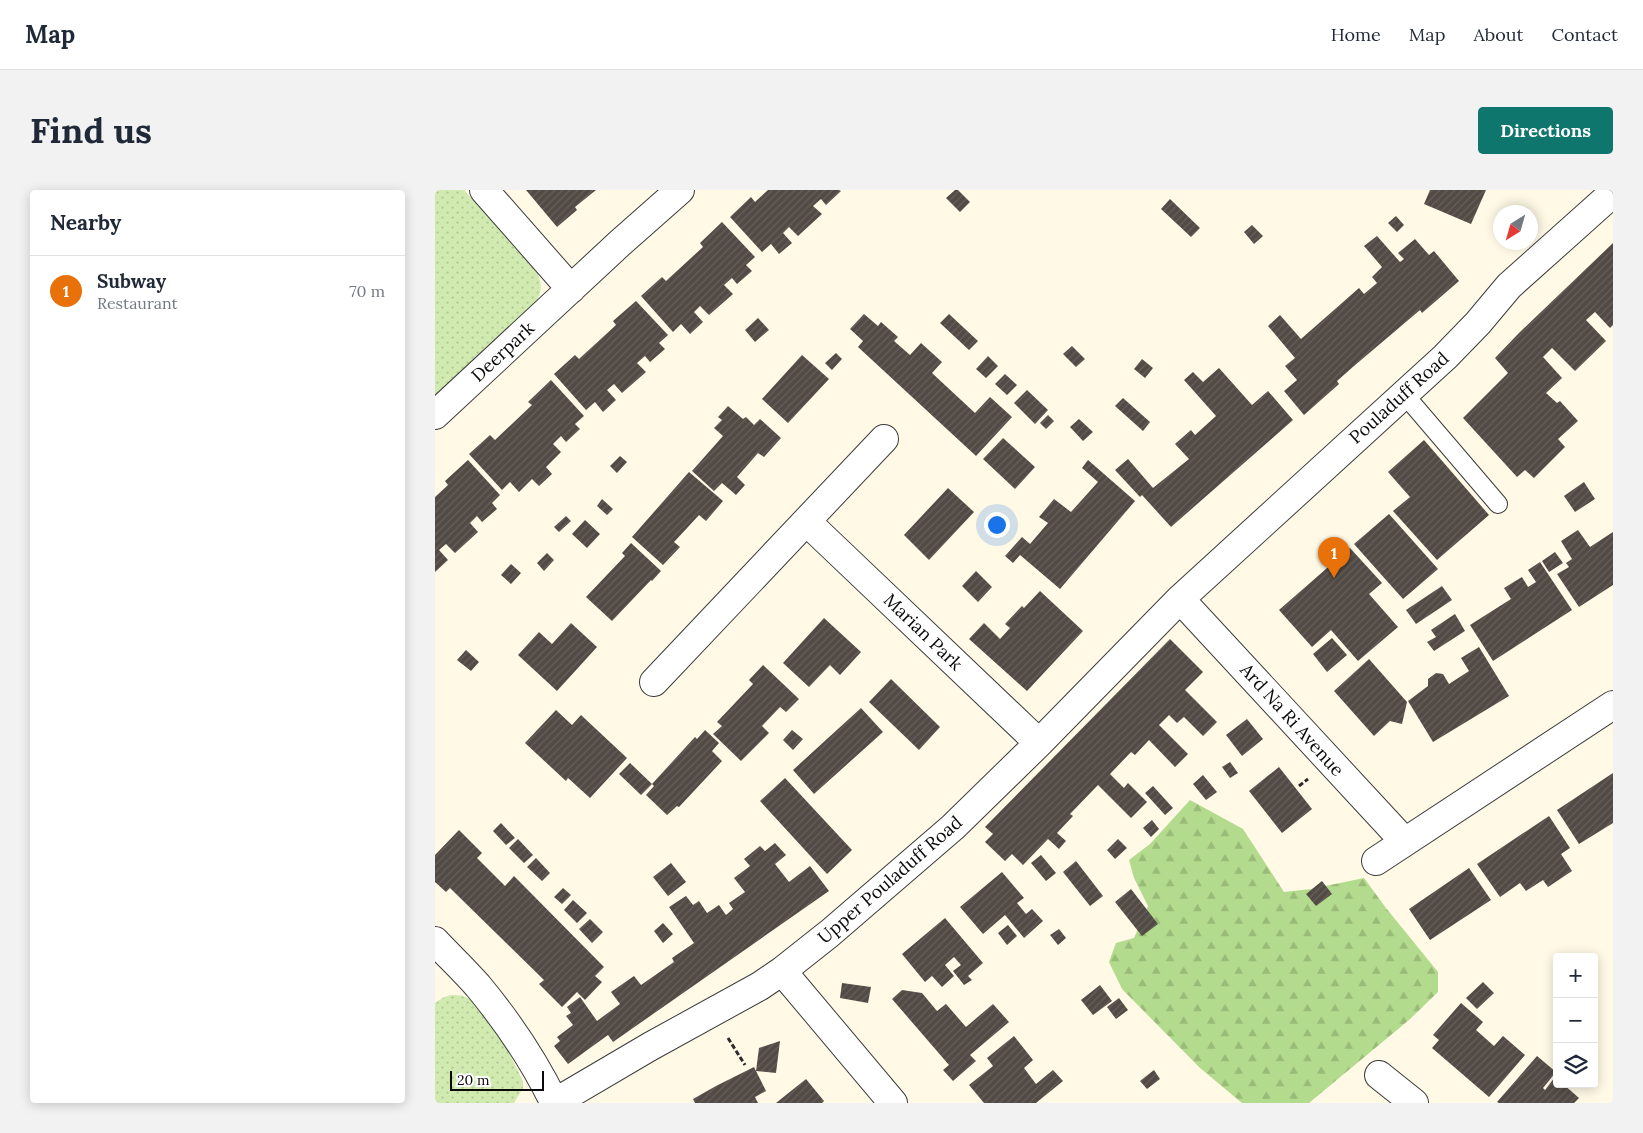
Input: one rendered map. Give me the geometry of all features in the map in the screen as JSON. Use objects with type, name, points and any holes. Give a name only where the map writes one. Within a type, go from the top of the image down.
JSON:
[{"type":"street","points":[[485,190],[571,289]]},
{"type":"street","name":"Deerpark","points":[[435,415],[680,190]]},
{"type":"street","name":"Pouladuff Road","points":[[1180,599],[1459,344],[1509,286],[1613,193]]},
{"type":"street","points":[[654,682],[884,439]]},
{"type":"street","name":"Marian Park","points":[[807,522],[1039,743]]},
{"type":"street","name":"Upper Pouladuff Road","points":[[554,1103],[651,1046],[760,986],[830,933],[953,827],[1039,743],[1180,599]]},
{"type":"street","name":"Ard Na Ri Avenue","points":[[1180,599],[1404,842]]},
{"type":"street","points":[[1376,861],[1613,705]]},
{"type":"street","points":[[441,959],[477,986],[512,1032],[546,1085],[554,1103]]},
{"type":"street","points":[[782,971],[893,1103]]},
{"type":"street","points":[[1379,1075],[1414,1103]]},
{"type":"lane","points":[[1404,394],[1498,504]]},
{"type":"path","points":[[727,1036],[745,1065]]},
{"type":"green space","points":[[435,190],[464,190],[536,270],[541,291],[530,309],[435,400]]},
{"type":"green space","points":[[1190,800],[1243,829],[1284,892],[1311,889],[1364,878],[1438,972],[1438,992],[1409,1020],[1309,1103],[1242,1103],[1200,1068],[1122,989],[1109,962],[1116,943],[1134,938],[1148,906],[1134,878],[1129,860],[1150,844]]},
{"type":"green space","points":[[451,995],[463,996],[472,1001],[498,1033],[523,1081],[523,1088],[514,1103],[435,1103],[435,1003]]},
{"type":"building","points":[[526,190],[596,190],[575,207],[577,210],[557,227]]},
{"type":"building","points":[[768,190],[841,191],[826,205],[821,199],[813,206],[822,214],[798,236],[789,227],[783,233],[792,243],[779,254],[771,244],[762,252],[730,217],[751,197],[755,202]]},
{"type":"building","points":[[955,190],[958,190],[970,202],[960,212],[946,198]]},
{"type":"building","points":[[1430,190],[1486,190],[1471,224],[1424,204]]},
{"type":"building","points":[[1170,199],[1200,228],[1191,237],[1161,209]]},
{"type":"building","points":[[1396,216],[1404,225],[1397,232],[1388,223]]},
{"type":"building","points":[[722,222],[755,257],[746,265],[752,271],[737,284],[732,278],[724,285],[733,294],[709,315],[700,306],[694,312],[703,322],[690,334],[681,324],[673,332],[641,296],[662,277],[666,281],[703,247],[700,243]]},
{"type":"building","points":[[1252,225],[1263,236],[1254,244],[1244,232]]},
{"type":"building","points":[[1377,236],[1400,262],[1404,259],[1398,253],[1415,239],[1429,255],[1434,251],[1459,281],[1422,313],[1420,310],[1354,366],[1337,381],[1339,384],[1304,415],[1284,391],[1297,380],[1285,366],[1295,358],[1268,326],[1280,315],[1301,339],[1359,288],[1364,294],[1377,283],[1372,277],[1382,267],[1364,246]]},
{"type":"building","points":[[1613,243],[1613,325],[1610,328],[1595,312],[1586,320],[1606,341],[1575,371],[1552,348],[1543,357],[1562,378],[1546,393],[1557,403],[1560,401],[1578,421],[1558,439],[1565,447],[1534,478],[1525,470],[1517,477],[1463,418],[1508,373],[1495,358]]},
{"type":"building","points":[[636,301],[668,335],[659,343],[665,349],[650,362],[645,356],[637,363],[646,372],[622,393],[614,384],[607,390],[616,400],[603,412],[595,402],[586,410],[554,374],[575,355],[579,359],[616,325],[613,321]]},
{"type":"building","points":[[864,314],[878,326],[881,322],[898,337],[894,341],[910,355],[921,343],[942,362],[932,373],[975,413],[990,397],[1012,417],[976,456],[858,347],[863,341],[850,329]]},
{"type":"building","points":[[949,314],[978,341],[969,350],[940,323]]},
{"type":"building","points":[[758,318],[769,330],[755,342],[745,330]]},
{"type":"building","points":[[1072,346],[1085,359],[1076,367],[1063,354]]},
{"type":"building","points":[[836,353],[842,359],[832,370],[825,363]]},
{"type":"building","points":[[802,355],[829,379],[788,423],[762,399]]},
{"type":"building","points":[[988,356],[998,366],[986,378],[976,369]]},
{"type":"building","points":[[1142,359],[1153,368],[1145,378],[1134,369]]},
{"type":"building","points":[[1219,368],[1252,405],[1268,391],[1293,420],[1171,527],[1142,495],[1140,497],[1115,470],[1128,459],[1153,488],[1189,459],[1175,444],[1191,430],[1195,435],[1216,416],[1184,380],[1193,372],[1203,382]]},
{"type":"building","points":[[1005,374],[1017,385],[1007,395],[995,384]]},
{"type":"building","points":[[551,380],[584,416],[575,424],[580,429],[566,442],[561,436],[553,444],[561,452],[546,467],[552,474],[539,486],[532,479],[519,492],[510,482],[502,490],[469,454],[490,435],[495,440],[532,405],[528,402]]},
{"type":"building","points":[[1027,390],[1048,410],[1035,424],[1014,403]]},
{"type":"building","points":[[1123,398],[1150,422],[1143,431],[1115,406]]},
{"type":"building","points":[[728,406],[743,419],[746,417],[754,425],[760,419],[781,438],[764,457],[758,453],[737,477],[745,485],[736,495],[722,483],[714,491],[692,471],[723,436],[714,428],[722,420],[718,417]]},
{"type":"building","points":[[1048,415],[1054,421],[1046,429],[1040,423]]},
{"type":"building","points":[[1079,419],[1093,432],[1083,441],[1070,427]]},
{"type":"building","points":[[1003,438],[1035,467],[1015,489],[983,459]]},
{"type":"building","points":[[1424,440],[1489,515],[1437,560],[1393,511],[1410,497],[1388,472]]},
{"type":"building","points":[[620,456],[627,462],[617,473],[610,466]]},
{"type":"building","points":[[468,460],[500,495],[492,503],[497,509],[482,522],[477,516],[470,523],[478,532],[455,553],[446,544],[439,550],[448,560],[435,572],[435,497],[448,485],[445,481]]},
{"type":"building","points":[[1088,460],[1135,501],[1060,589],[1020,555],[1013,563],[1005,556],[1022,537],[1030,544],[1048,523],[1039,517],[1054,499],[1071,512],[1098,482],[1082,468]]},
{"type":"building","points":[[689,472],[723,501],[706,521],[699,515],[674,542],[680,547],[663,565],[632,537]]},
{"type":"building","points":[[1584,482],[1595,499],[1575,512],[1564,496]]},
{"type":"building","points":[[948,488],[974,512],[929,560],[904,535]]},
{"type":"building","points":[[602,499],[613,509],[607,515],[597,506]]},
{"type":"building","points":[[1389,514],[1438,569],[1403,599],[1354,544]]},
{"type":"building","points":[[566,516],[571,521],[559,532],[554,527]]},
{"type":"building","points":[[585,520],[600,534],[587,548],[572,534]]},
{"type":"building","points":[[1578,530],[1590,547],[1613,532],[1613,585],[1579,607],[1557,574],[1569,567],[1566,563],[1572,559],[1561,541]]},
{"type":"building","points":[[631,543],[661,571],[612,621],[586,597],[625,556],[622,553]]},
{"type":"building","points":[[1350,548],[1382,583],[1369,594],[1398,627],[1358,661],[1331,630],[1312,647],[1279,610]]},
{"type":"building","points":[[1555,552],[1563,563],[1549,572],[1542,561]]},
{"type":"building","points":[[547,553],[554,560],[544,571],[537,563]]},
{"type":"building","points":[[1540,562],[1572,610],[1493,661],[1470,625],[1511,599],[1504,588],[1522,577],[1528,587],[1536,582],[1528,570]]},
{"type":"building","points":[[511,564],[521,573],[511,584],[501,575]]},
{"type":"building","points":[[976,571],[992,587],[978,602],[962,586]]},
{"type":"building","points":[[1442,586],[1452,600],[1416,624],[1406,610]]},
{"type":"building","points":[[1040,591],[1083,631],[1027,691],[969,639],[984,623],[1000,639],[1010,628],[1005,624]]},
{"type":"building","points":[[1455,614],[1465,631],[1434,651],[1427,642],[1436,637],[1431,630]]},
{"type":"building","points":[[824,618],[861,652],[840,675],[830,665],[809,687],[783,663]]},
{"type":"building","points":[[571,623],[597,647],[557,691],[518,655],[539,632],[552,644]]},
{"type":"building","points":[[1332,638],[1347,655],[1327,672],[1313,654]]},
{"type":"building","points":[[1170,639],[1203,672],[1185,690],[1217,722],[1203,736],[1184,717],[1177,723],[1169,715],[1159,725],[1188,754],[1175,767],[1149,740],[1135,755],[1131,752],[1110,774],[1124,788],[1128,783],[1147,802],[1131,818],[1098,785],[1070,814],[1073,816],[1057,833],[1066,841],[1059,849],[1048,839],[1023,865],[1012,854],[1005,861],[985,842],[993,834],[985,827]]},
{"type":"building","points":[[1479,647],[1509,696],[1433,742],[1408,701],[1428,686],[1428,679],[1436,673],[1443,674],[1449,684],[1469,671],[1461,658]]},
{"type":"building","points":[[466,650],[479,662],[471,671],[457,660]]},
{"type":"building","points":[[1369,659],[1407,702],[1402,724],[1390,721],[1374,736],[1334,691]]},
{"type":"building","points":[[763,665],[799,699],[786,712],[780,707],[762,726],[769,733],[741,761],[713,734],[722,726],[717,722],[753,684],[749,680]]},
{"type":"building","points":[[891,679],[940,727],[919,750],[869,702]]},
{"type":"building","points":[[861,708],[883,732],[814,794],[793,770]]},
{"type":"building","points":[[556,710],[572,725],[581,715],[627,758],[590,798],[568,778],[566,781],[525,743]]},
{"type":"building","points":[[1247,719],[1263,739],[1242,756],[1226,735]]},
{"type":"building","points":[[705,730],[719,743],[712,751],[722,761],[679,807],[677,806],[667,815],[646,795],[654,786],[652,784],[695,737],[697,739]]},
{"type":"building","points":[[792,730],[803,739],[793,750],[783,740]]},
{"type":"building","points":[[1230,762],[1238,773],[1230,778],[1222,767]]},
{"type":"building","points":[[630,763],[652,784],[641,795],[619,774]]},
{"type":"building","points":[[1279,767],[1312,809],[1282,833],[1249,791]]},
{"type":"building","points":[[1613,773],[1613,823],[1579,844],[1557,810]]},
{"type":"building","points":[[1203,775],[1217,792],[1206,800],[1193,784]]},
{"type":"building","points":[[785,778],[852,850],[827,874],[760,801]]},
{"type":"building","points":[[1153,786],[1173,808],[1165,815],[1145,793]]},
{"type":"building","points":[[1549,816],[1570,848],[1561,854],[1572,871],[1548,887],[1543,880],[1526,891],[1520,883],[1500,897],[1477,864]]},
{"type":"building","points":[[1152,820],[1159,829],[1151,837],[1143,828]]},
{"type":"building","points":[[501,823],[515,838],[506,845],[493,831]]},
{"type":"building","points":[[459,830],[482,853],[477,858],[505,886],[514,876],[604,967],[595,976],[602,982],[585,1000],[577,992],[562,1007],[539,984],[544,980],[450,888],[446,892],[435,882],[435,855]]},
{"type":"building","points":[[518,839],[533,855],[524,863],[509,848]]},
{"type":"building","points":[[1118,839],[1127,848],[1115,859],[1107,850]]},
{"type":"building","points":[[775,843],[786,855],[775,864],[789,882],[810,866],[829,891],[613,1042],[608,1035],[568,1064],[554,1046],[560,1041],[557,1037],[573,1025],[566,1016],[571,1013],[567,1007],[580,997],[597,1021],[620,1004],[611,992],[634,976],[641,985],[674,962],[672,958],[694,943],[669,907],[686,896],[693,905],[699,901],[707,913],[719,905],[726,915],[733,909],[729,903],[745,892],[734,878],[750,866],[744,859],[760,846],[765,851]]},
{"type":"building","points":[[1041,855],[1056,873],[1046,881],[1031,863]]},
{"type":"building","points":[[536,858],[550,873],[542,881],[527,867]]},
{"type":"building","points":[[1076,861],[1103,896],[1090,906],[1063,872]]},
{"type":"building","points":[[671,863],[686,882],[668,896],[653,877]]},
{"type":"building","points":[[1469,868],[1491,900],[1430,940],[1409,909]]},
{"type":"building","points":[[1002,872],[1024,898],[1017,903],[1026,914],[1032,909],[1043,921],[1024,938],[1005,915],[983,934],[960,907]]},
{"type":"building","points":[[1322,881],[1332,894],[1316,906],[1306,894]]},
{"type":"building","points":[[563,888],[571,895],[562,904],[554,897]]},
{"type":"building","points":[[1131,889],[1158,924],[1142,936],[1115,902]]},
{"type":"building","points":[[573,900],[587,913],[577,923],[564,910]]},
{"type":"building","points":[[945,918],[983,963],[968,976],[972,980],[964,985],[953,971],[961,965],[954,957],[945,965],[954,976],[942,987],[932,976],[925,982],[902,954]]},
{"type":"building","points":[[590,919],[603,932],[592,943],[579,929]]},
{"type":"building","points":[[663,923],[673,934],[663,943],[654,931]]},
{"type":"building","points":[[1008,925],[1017,936],[1007,945],[998,933]]},
{"type":"building","points":[[1059,929],[1066,938],[1058,945],[1050,935]]},
{"type":"building","points":[[1483,982],[1494,993],[1477,1009],[1466,998]]},
{"type":"building","points":[[842,983],[871,987],[868,1003],[840,998]]},
{"type":"building","points":[[1100,985],[1112,1001],[1093,1015],[1081,1000]]},
{"type":"building","points":[[902,990],[922,993],[937,1011],[946,1004],[966,1027],[993,1004],[1009,1022],[970,1055],[976,1061],[953,1081],[943,1070],[949,1065],[892,999]]},
{"type":"building","points":[[1119,998],[1128,1010],[1116,1019],[1107,1007]]},
{"type":"building","points":[[1461,1003],[1483,1022],[1476,1030],[1494,1046],[1503,1036],[1525,1055],[1489,1097],[1432,1048],[1439,1040],[1433,1035]]},
{"type":"building","points":[[1014,1036],[1033,1060],[1024,1068],[1036,1084],[1053,1070],[1063,1081],[1036,1103],[984,1103],[969,1085],[993,1066],[987,1058]]},
{"type":"building","points":[[780,1041],[776,1073],[756,1071],[759,1048]]},
{"type":"building","points":[[1537,1056],[1553,1069],[1553,1076],[1543,1088],[1545,1090],[1553,1080],[1553,1088],[1568,1088],[1579,1098],[1574,1103],[1497,1102]]},
{"type":"building","points":[[754,1067],[766,1091],[755,1097],[758,1103],[695,1103],[693,1099]]},
{"type":"building","points":[[1154,1070],[1160,1079],[1147,1089],[1140,1081]]},
{"type":"building","points":[[806,1079],[824,1101],[822,1103],[776,1103]]},
{"type":"place","name":"Subway","points":[[1334,578]]}]
